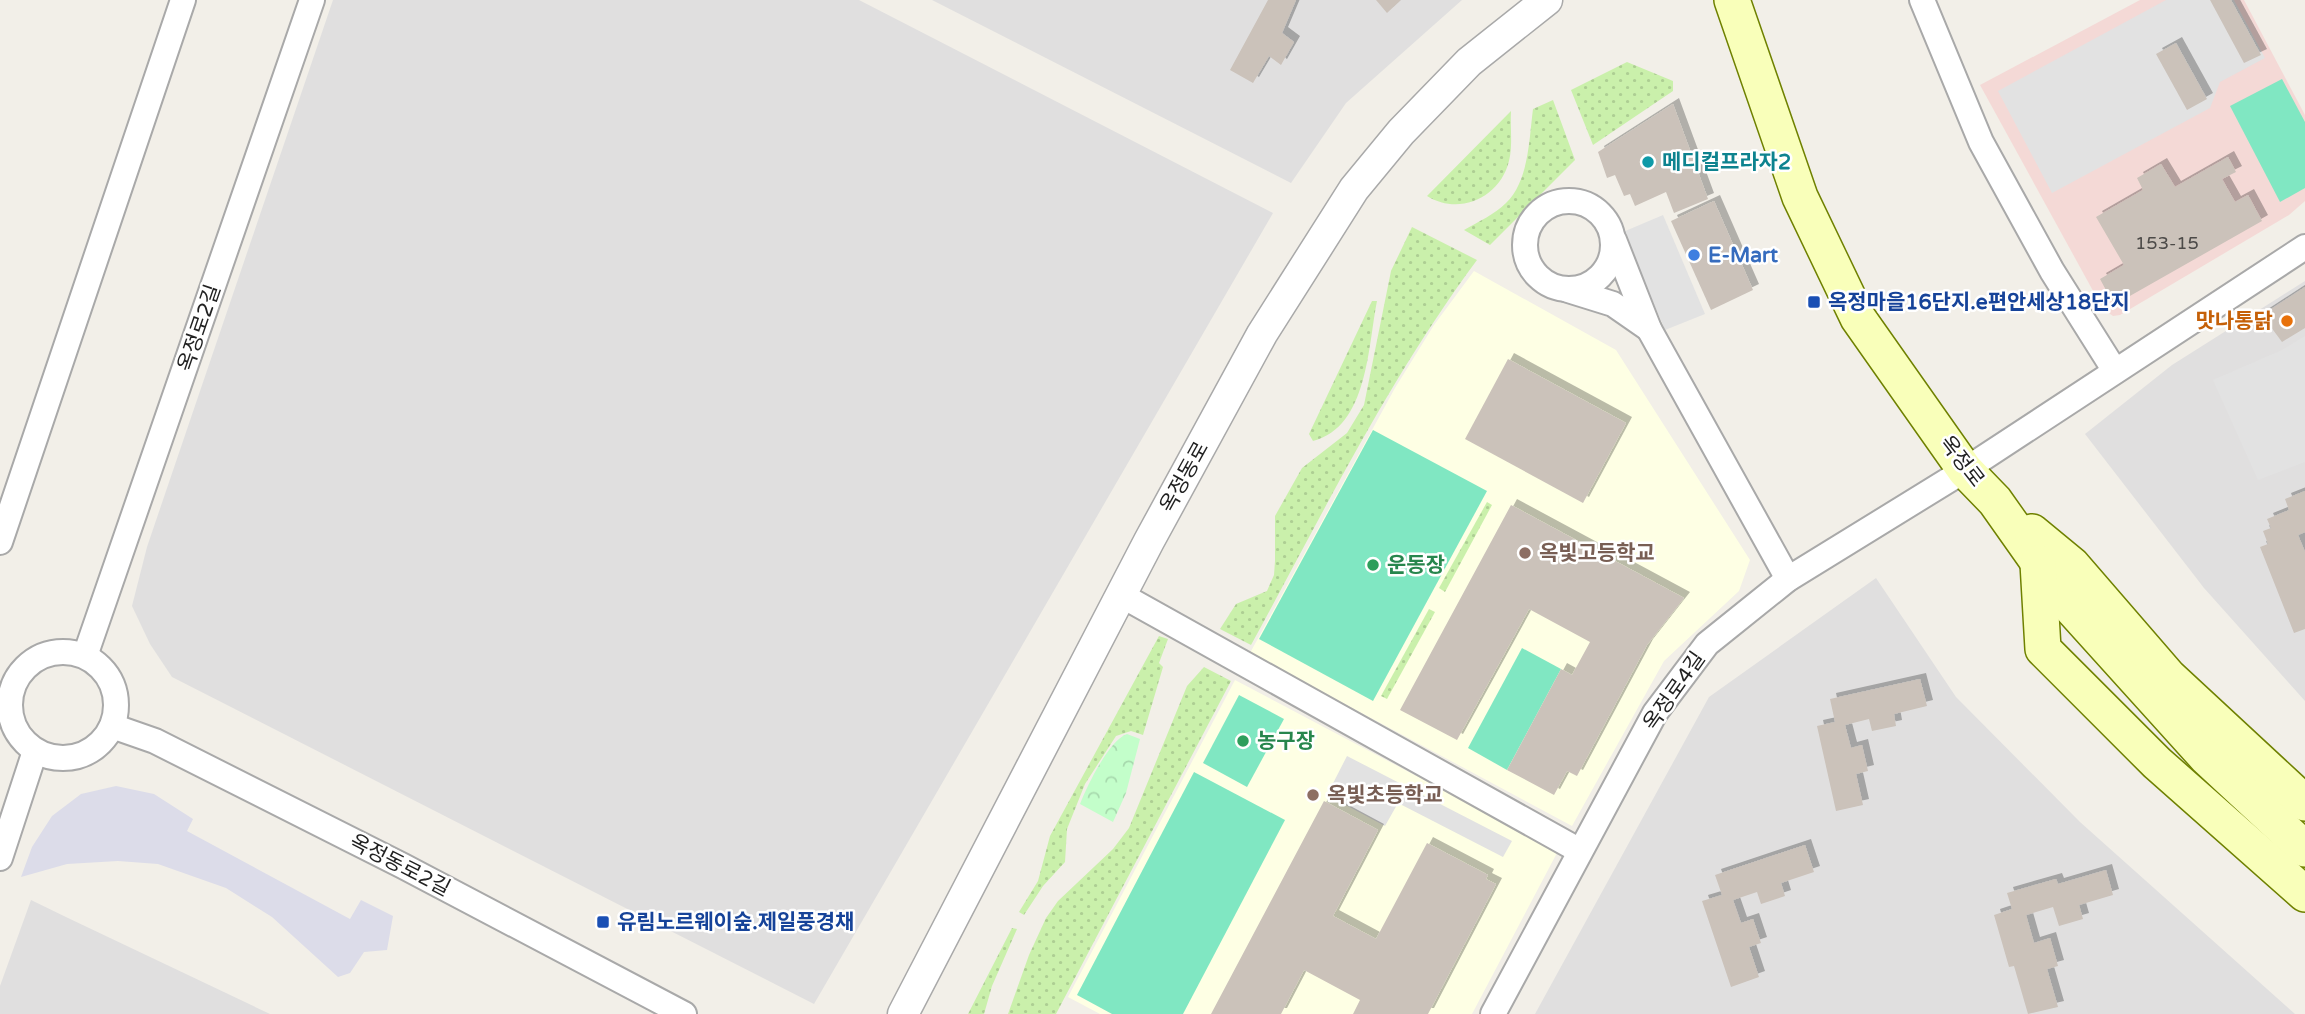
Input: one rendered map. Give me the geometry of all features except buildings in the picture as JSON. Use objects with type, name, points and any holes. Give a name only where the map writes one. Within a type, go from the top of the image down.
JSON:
[{"type":"main road","name":"옥정로","points":[[1732,0],[1800,197],[1858,317],[1965,470],[1995,501],[2067,603],[2207,758],[2305,849]]},
{"type":"main road","points":[[1995,501],[2072,565],[2168,676],[2305,803]]},
{"type":"main road","points":[[2038,563],[2043,649],[2157,763],[2305,894]]},
{"type":"street","points":[[0,542],[183,0]]},
{"type":"street","name":"옥정로2길","points":[[85,656],[312,0]]},
{"type":"street","name":"옥정동로","points":[[903,1014],[1121,595],[1262,334],[1354,189],[1401,132],[1469,62],[1547,0]]},
{"type":"street","points":[[1922,0],[1981,142],[2052,271],[2115,371]]},
{"type":"street","points":[[1649,329],[1613,304],[1557,288],[1543,281],[1531,269],[1525,253],[1526,236],[1538,213],[1551,205],[1566,201],[1584,203],[1605,220],[1649,329],[1788,579]]},
{"type":"street","points":[[1557,288],[1580,288],[1591,284],[1604,272],[1613,247],[1612,234]]},
{"type":"street","name":"옥정로4길","points":[[1493,1014],[1655,713],[1674,683],[1707,644],[1788,579],[1965,470],[2305,247]]},
{"type":"street","points":[[1121,595],[1580,851]]},
{"type":"street","points":[[68,652],[85,656],[99,665],[112,685],[116,710],[112,726],[102,741],[88,752],[71,758],[52,757],[36,751],[22,739],[13,724],[9,706],[12,688],[20,673],[33,660],[50,653],[68,652]]},
{"type":"street","name":"옥정동로2길","points":[[112,726],[155,741],[379,853],[684,1014]]},
{"type":"street","points":[[0,858],[36,751]]},
{"type":"shaded area","points":[[333,0],[859,0],[1273,213],[814,1004],[172,677],[150,644],[132,606],[147,547]]},
{"type":"shaded area","points":[[932,0],[1462,0],[1346,103],[1291,183]]},
{"type":"shaded area","points":[[2140,0],[2244,0],[2305,115],[2305,201],[2289,215],[2120,315],[2113,316],[2103,309],[1980,85]]},
{"type":"shaded area","points":[[2166,0],[2234,0],[2265,58],[2220,82],[2210,108],[2052,193],[1998,91]]},
{"type":"shaded area","points":[[1663,215],[1705,314],[1665,330],[1623,232]]},
{"type":"shaded area","name":"옥빛고등학교","points":[[1474,271],[1616,350],[1750,560],[1739,591],[1664,661],[1572,826],[1250,653],[1395,388],[1434,325]]},
{"type":"shaded area","points":[[2305,281],[2305,701],[2204,588],[2085,434],[2172,365]]},
{"type":"shaded area","points":[[2305,336],[2305,462],[2258,480],[2213,380],[2282,350]]},
{"type":"shaded area","points":[[1876,578],[1956,697],[2080,822],[2295,1014],[1535,1014],[1709,697]]},
{"type":"shaded area","name":"옥빛초등학교","points":[[1235,680],[1558,851],[1472,1014],[1100,1014],[1068,997]]},
{"type":"shaded area","points":[[1347,756],[1512,841],[1503,857],[1398,803],[1385,826],[1327,795]]},
{"type":"shaded area","points":[[116,786],[154,794],[193,819],[187,831],[350,919],[361,900],[393,916],[387,950],[364,952],[350,973],[338,977],[272,917],[226,888],[158,864],[118,861],[67,864],[21,877],[32,847],[52,816],[81,794]]},
{"type":"shaded area","points":[[31,900],[270,1014],[0,1014],[0,986]]},
{"type":"green space","points":[[1627,62],[1673,81],[1673,91],[1593,145],[1571,90]]},
{"type":"green space","points":[[2282,79],[2305,122],[2305,188],[2280,202],[2230,106]]},
{"type":"green space","points":[[1553,100],[1575,160],[1490,245],[1464,230],[1497,211],[1514,194],[1527,159],[1533,109]]},
{"type":"green space","points":[[1511,111],[1509,161],[1497,185],[1488,194],[1465,203],[1439,202],[1427,196]]},
{"type":"green space","points":[[1412,227],[1477,260],[1414,352],[1385,400],[1251,645],[1220,629],[1236,604],[1267,591],[1274,575],[1275,516],[1302,468],[1347,433],[1364,405],[1391,271]]},
{"type":"green space","points":[[1372,301],[1377,301],[1371,339],[1355,402],[1345,419],[1331,433],[1313,441],[1309,434]]},
{"type":"green space","name":"운동장","points":[[1373,430],[1487,491],[1373,701],[1259,639]]},
{"type":"green space","points":[[1487,502],[1492,505],[1445,592],[1439,588]]},
{"type":"green space","points":[[1429,609],[1435,612],[1387,699],[1381,696]]},
{"type":"green space","points":[[1159,636],[1168,639],[1159,663],[1163,667],[1143,735],[1131,731],[1116,736],[1085,784],[1067,829],[1065,862],[1043,886],[1024,915],[1019,912],[1038,881],[1050,836]]},
{"type":"green space","points":[[1522,648],[1561,669],[1507,770],[1468,748]]},
{"type":"green space","points":[[1204,667],[1231,681],[1056,1014],[1008,1014],[1029,955],[1046,918],[1058,901],[1113,849],[1129,828],[1187,686]]},
{"type":"green space","name":"농구장","points":[[1239,695],[1284,719],[1247,787],[1203,763]]},
{"type":"green space","points":[[1127,734],[1140,739],[1126,793],[1113,822],[1080,804],[1106,754]]},
{"type":"green space","points":[[1194,772],[1285,820],[1183,1014],[1112,1014],[1077,995]]},
{"type":"green space","points":[[1012,928],[1017,929],[992,986],[984,1014],[968,1014]]},
{"type":"place","name":"메디컬프라자2","points":[[1648,162]]},
{"type":"place","name":"E-Mart","points":[[1694,255]]},
{"type":"place","name":"옥정마을16단지.e편안세상18단지","points":[[1814,302]]},
{"type":"place","name":"맛나통닭","points":[[2287,321]]},
{"type":"place","name":"옥빛고등학교","points":[[1525,553]]},
{"type":"place","name":"운동장","points":[[1373,565]]},
{"type":"place","name":"농구장","points":[[1243,741]]},
{"type":"place","name":"옥빛초등학교","points":[[1313,795]]},
{"type":"place","name":"유림노르웨이숲.제일풍경채","points":[[603,922]]}]
